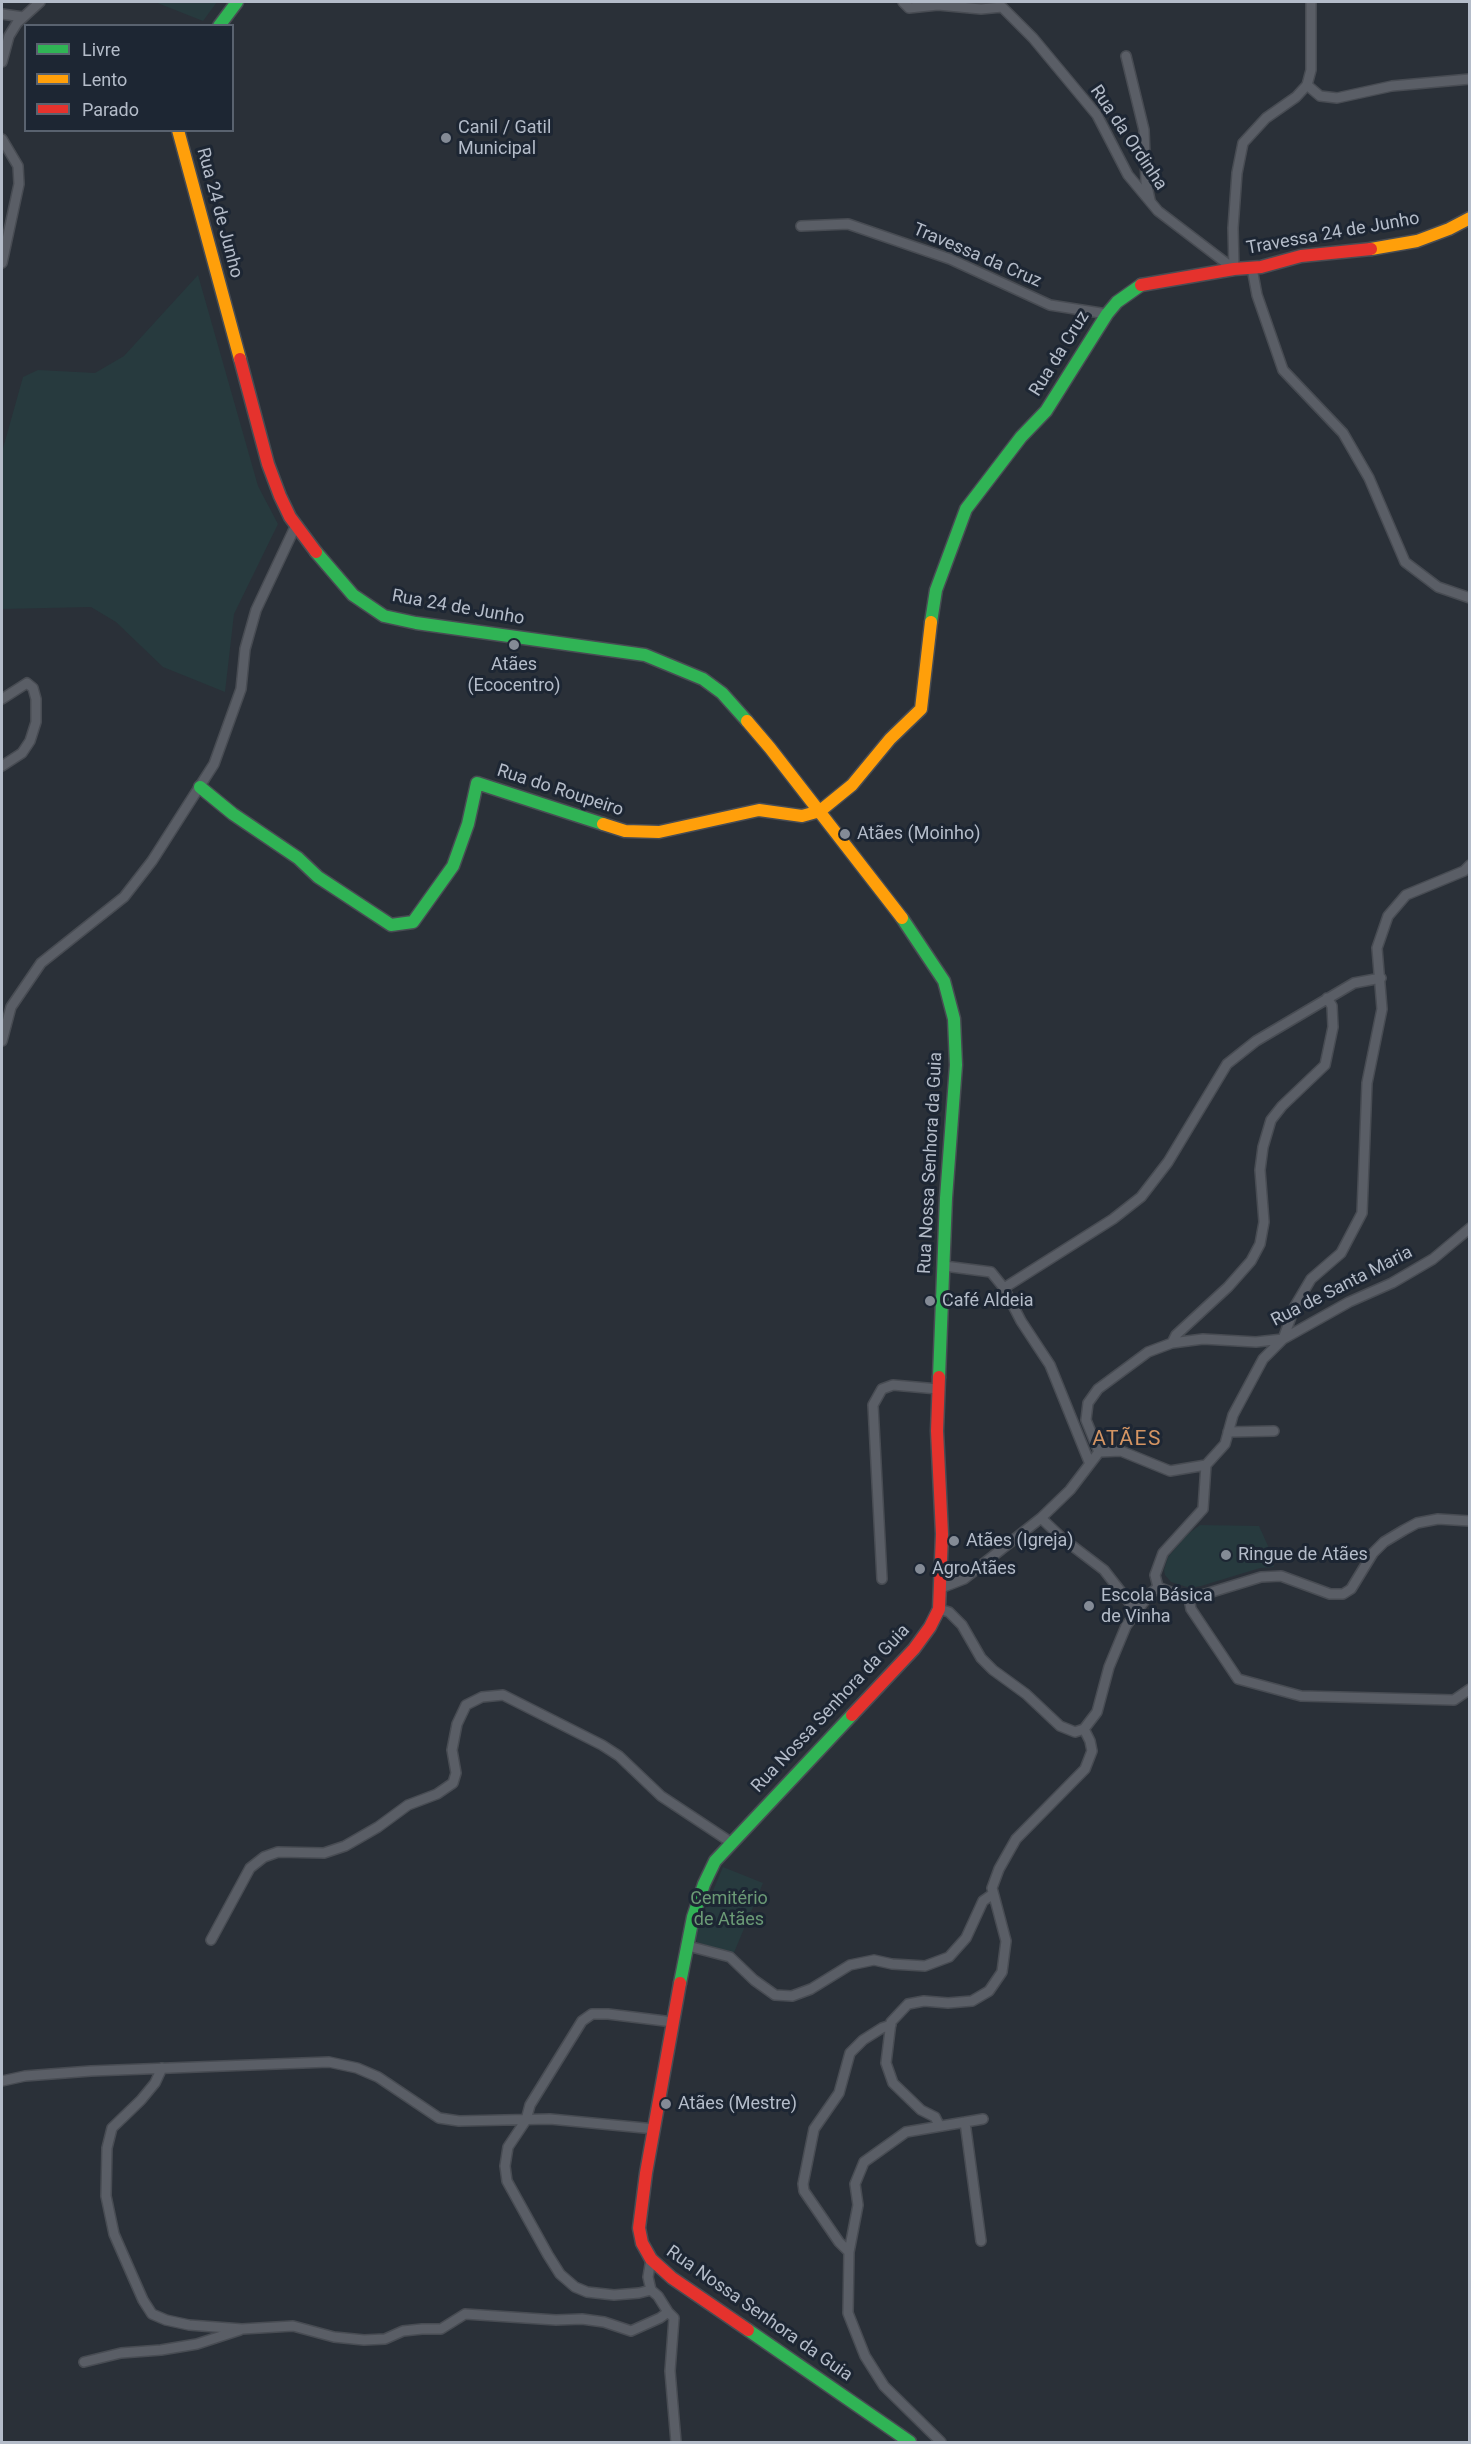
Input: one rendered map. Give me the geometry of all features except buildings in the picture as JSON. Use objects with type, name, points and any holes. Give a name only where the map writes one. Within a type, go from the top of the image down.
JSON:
[{"type":"main road","points":[[220,24],[237,2]]},
{"type":"main road","name":"Rua 24 de Junho","points":[[179,132],[268,464],[285,507],[296,525],[353,595],[384,616],[416,623],[645,655],[703,679],[722,693],[740,712],[820,811]]},
{"type":"main road","name":"Travessa 24 de Junho","points":[[1234,268],[1252,268],[1301,256],[1384,248],[1417,241],[1470,218]]},
{"type":"main road","name":"Rua da Cruz","points":[[820,811],[852,785],[890,738],[921,709],[936,590],[966,509],[1060,391],[1107,314],[1131,291],[1144,284],[1234,268]]},
{"type":"main road","name":"Rua do Roupeiro","points":[[200,787],[233,814],[280,845],[318,877],[391,925],[412,922],[453,866],[468,824],[477,783],[625,831],[659,832],[759,810],[802,816],[820,811]]},
{"type":"main road","name":"Rua Nossa Senhora da Guia","points":[[820,811],[924,948],[944,981],[954,1019],[956,1065],[946,1198],[936,1431],[942,1534],[939,1609],[930,1627],[914,1648],[732,1843],[716,1861],[704,1884],[693,1917],[673,2022],[639,2228],[642,2243],[651,2259],[672,2278],[910,2442]]},
{"type":"street","points":[[2,62],[9,36],[23,17],[40,2]]},
{"type":"street","name":"Rua da Ordinha","points":[[903,2],[909,8],[938,5],[981,9],[999,4],[1033,38],[1097,115],[1128,176],[1158,212],[1234,268]]},
{"type":"street","points":[[1234,268],[1233,228],[1243,143],[1266,118],[1296,98],[1307,85],[1311,70],[1311,2]]},
{"type":"street","points":[[2,14],[23,17]]},
{"type":"street","points":[[1126,56],[1144,130],[1146,182],[1151,202]]},
{"type":"street","points":[[1307,85],[1320,96],[1336,98],[1392,86],[1470,79]]},
{"type":"street","points":[[2,139],[18,166],[19,184],[2,263]]},
{"type":"street","name":"Travessa da Cruz","points":[[801,226],[848,224],[950,259],[1050,305],[1107,314]]},
{"type":"street","points":[[1252,268],[1257,295],[1283,370],[1342,433],[1369,478],[1405,562],[1438,587],[1470,598]]},
{"type":"street","points":[[2,1041],[11,1007],[41,963],[124,897],[152,861],[214,764],[241,689],[245,649],[256,610],[296,525]]},
{"type":"street","points":[[2,699],[27,683],[33,688],[36,699],[36,722],[30,741],[22,753],[2,766]]},
{"type":"street","points":[[1158,1587],[1155,1575],[1163,1553],[1203,1509],[1206,1465],[1225,1444],[1233,1415],[1263,1359],[1283,1339],[1295,1306],[1311,1279],[1341,1254],[1362,1213],[1367,1083],[1382,1009],[1377,948],[1388,916],[1406,895],[1464,871],[1470,865]]},
{"type":"street","points":[[1004,1288],[1113,1219],[1141,1197],[1168,1162],[1227,1064],[1256,1041],[1327,998],[1354,983],[1381,978]]},
{"type":"street","points":[[1172,1343],[1176,1335],[1228,1287],[1251,1260],[1260,1244],[1264,1222],[1260,1170],[1263,1147],[1271,1120],[1282,1106],[1325,1065],[1333,1027],[1332,1006],[1327,998]]},
{"type":"street","name":"Rua de Santa Maria","points":[[1099,1452],[1086,1420],[1088,1403],[1098,1389],[1148,1352],[1172,1343],[1203,1339],[1256,1342],[1283,1339],[1349,1302],[1392,1283],[1433,1259],[1470,1228]]},
{"type":"street","points":[[944,1266],[991,1272],[1004,1288],[1021,1321],[1050,1365],[1090,1464]]},
{"type":"street","points":[[882,1579],[873,1405],[882,1389],[893,1385],[938,1389]]},
{"type":"street","points":[[1228,1432],[1274,1431]]},
{"type":"street","points":[[940,1588],[964,1579],[1041,1518],[1071,1490],[1099,1452],[1121,1451],[1170,1471],[1206,1465]]},
{"type":"street","points":[[1041,1518],[1062,1538],[1104,1570],[1137,1611]]},
{"type":"street","points":[[1158,1587],[1189,1599],[1261,1577],[1281,1576],[1330,1594],[1343,1594],[1351,1588],[1373,1553],[1384,1542],[1404,1530],[1418,1523],[1438,1519],[1470,1521]]},
{"type":"street","points":[[939,1609],[949,1612],[962,1625],[981,1658],[987,1664],[1026,1694],[1060,1726],[1075,1732],[1084,1729],[1097,1712],[1109,1667],[1126,1626],[1158,1587]]},
{"type":"street","points":[[1189,1599],[1191,1609],[1238,1679],[1301,1696],[1454,1700],[1470,1689]]},
{"type":"street","points":[[211,1940],[250,1868],[264,1857],[278,1852],[324,1853],[345,1846],[378,1827],[408,1805],[437,1794],[453,1783],[456,1773],[452,1750],[457,1724],[466,1706],[482,1697],[503,1695],[602,1744],[619,1756],[661,1796],[732,1843]]},
{"type":"street","points":[[939,2125],[935,2117],[921,2110],[893,2083],[886,2063],[891,2025],[908,2004],[924,2001],[948,2003],[972,2001],[989,1991],[1002,1972],[1006,1941],[992,1888],[999,1869],[1016,1839],[1085,1769],[1092,1751],[1084,1729]]},
{"type":"street","points":[[688,1946],[730,1957],[754,1980],[775,1995],[792,1996],[811,1989],[850,1965],[874,1960],[892,1964],[925,1966],[949,1957],[966,1938],[983,1900],[993,1894]]},
{"type":"street","points":[[651,2290],[614,2295],[587,2292],[575,2287],[560,2274],[507,2181],[505,2166],[508,2147],[526,2120],[530,2105],[582,2021],[592,2014],[673,2022]]},
{"type":"street","points":[[849,2252],[839,2242],[804,2191],[803,2184],[814,2129],[839,2093],[850,2053],[863,2040],[891,2025]]},
{"type":"street","points":[[2,2081],[25,2076],[162,2068],[329,2062],[357,2068],[378,2077],[439,2118],[459,2121],[549,2120],[655,2129]]},
{"type":"street","points":[[162,2068],[155,2083],[141,2100],[112,2128],[107,2148],[106,2196],[114,2234],[143,2301],[152,2314],[189,2325],[242,2329],[293,2326],[334,2337],[364,2340],[385,2338],[403,2331],[441,2329],[465,2314],[555,2320],[582,2319],[604,2322],[631,2331],[668,2312]]},
{"type":"street","points":[[941,2442],[884,2386],[865,2356],[848,2313],[849,2252],[858,2205],[855,2184],[864,2162],[906,2132],[983,2119]]},
{"type":"street","points":[[965,2122],[981,2241]]},
{"type":"street","points":[[651,2259],[648,2277],[651,2290],[674,2318],[670,2370],[676,2442]]},
{"type":"street","points":[[84,2362],[121,2353],[197,2344],[242,2329]]},
{"type":"green space","points":[[155,2],[217,2],[203,21]]},
{"type":"green space","points":[[198,275],[258,486],[278,524],[234,614],[225,692],[163,667],[116,622],[91,607],[2,609],[2,452],[23,377],[38,370],[95,373],[124,356]]},
{"type":"green space","points":[[1200,1525],[1259,1526],[1274,1567],[1260,1568],[1190,1588],[1171,1582],[1164,1570],[1168,1557],[1188,1534]]},
{"type":"green space","name":"Cemitério de Atães","points":[[723,1867],[763,1883],[733,1955],[697,1942],[694,1935]]},
{"type":"traffic: fast","points":[[220,24],[237,2]]},
{"type":"traffic: fast","points":[[931,622],[936,590],[966,509],[1021,437],[1046,411],[1107,314],[1117,302],[1141,285]]},
{"type":"traffic: fast","points":[[316,552],[353,595],[384,616],[416,623],[645,655],[703,679],[722,693],[747,721]]},
{"type":"traffic: fast","points":[[200,787],[233,814],[298,858],[318,877],[391,925],[413,922],[453,866],[468,824],[477,783],[603,824]]},
{"type":"traffic: fast","points":[[902,918],[944,981],[954,1019],[956,1065],[946,1198],[939,1377]]},
{"type":"traffic: fast","points":[[680,1983],[693,1917],[704,1884],[715,1861],[852,1715]]},
{"type":"traffic: fast","points":[[748,2330],[910,2442]]},
{"type":"traffic: slow","points":[[179,132],[240,359]]},
{"type":"traffic: slow","points":[[1371,249],[1417,241],[1470,218]]},
{"type":"traffic: slow","points":[[603,824],[625,831],[659,832],[759,810],[802,816],[820,811],[852,785],[890,739],[921,709],[931,622]]},
{"type":"traffic: slow","points":[[747,721],[902,918]]},
{"type":"traffic: jam","points":[[1141,285],[1234,269],[1261,267],[1301,256],[1371,249]]},
{"type":"traffic: jam","points":[[240,359],[268,464],[280,496],[290,517],[316,552]]},
{"type":"traffic: jam","points":[[852,1715],[914,1649],[930,1627],[939,1609],[942,1534],[937,1431],[939,1377]]},
{"type":"traffic: jam","points":[[680,1983],[646,2173],[639,2228],[642,2243],[651,2259],[672,2278],[748,2330]]},
{"type":"place","name":"Canil / Gatil Municipal","points":[[446,138]]},
{"type":"place","name":"Atães (Ecocentro)","points":[[514,645]]},
{"type":"place","name":"Atães (Moinho)","points":[[845,834]]},
{"type":"place","name":"Café Aldeia","points":[[930,1301]]},
{"type":"place","name":"Atães (Igreja)","points":[[954,1541]]},
{"type":"place","name":"Ringue de Atães","points":[[1226,1555]]},
{"type":"place","name":"AgroAtães","points":[[920,1569]]},
{"type":"place","name":"Escola Básica de Vinha","points":[[1089,1606]]},
{"type":"place","name":"Atães (Mestre)","points":[[666,2104]]},
{"type":"district","name":"ATÃES","points":[[1127,1440]]}]
